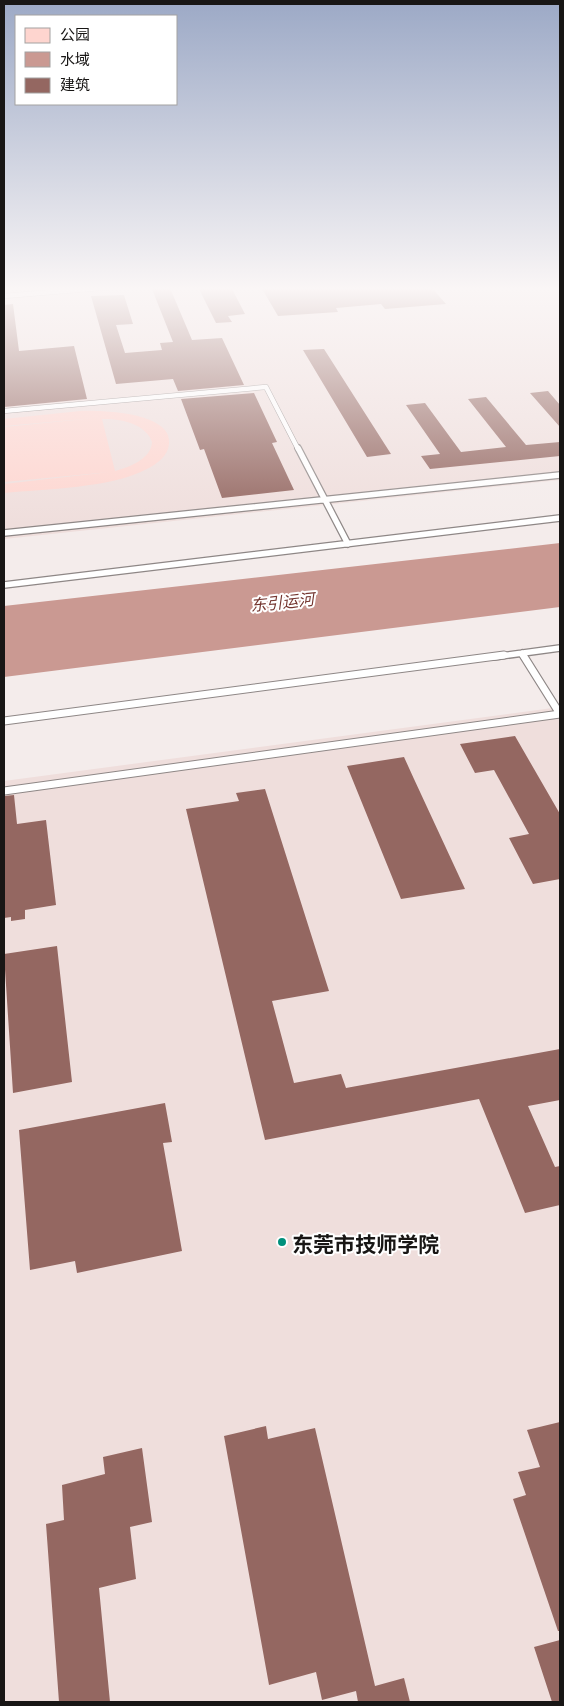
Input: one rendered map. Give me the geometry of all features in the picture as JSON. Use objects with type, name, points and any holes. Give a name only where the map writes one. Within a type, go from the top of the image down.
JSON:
[{"type":"lane","points":[[4,411],[266,386],[348,544]]},
{"type":"lane","points":[[4,533],[560,475]]},
{"type":"lane","points":[[4,584],[560,518]]},
{"type":"lane","points":[[4,721],[560,648]]},
{"type":"lane","points":[[4,791],[560,714],[522,653]]},
{"type":"shaded area","points":[[4,367],[560,367],[560,480],[4,539]]},
{"type":"shaded area","name":"东莞市技师学院","points":[[560,707],[560,1702],[4,1702],[4,781]]},
{"type":"green space","points":[[80,411],[103,411],[134,415],[160,425],[167,433],[169,444],[167,452],[158,462],[147,469],[116,480],[78,487],[4,493],[4,484],[110,472],[4,482],[4,427],[95,418],[4,426],[4,419]],"holes":[[[102,419],[131,423],[144,430],[152,442],[151,448],[144,458],[133,465],[115,471]]]},
{"type":"water","name":"东引运河","points":[[560,543],[560,607],[4,677],[4,606]]},
{"type":"building","points":[[4,367],[79,367],[87,399],[4,407]]},
{"type":"building","points":[[111,367],[235,367],[244,385],[178,391],[173,379],[116,384]]},
{"type":"building","points":[[313,367],[335,367],[391,454],[367,457]]},
{"type":"building","points":[[548,391],[560,405],[560,427],[530,393]]},
{"type":"building","points":[[254,393],[277,442],[272,443],[294,490],[222,498],[204,449],[200,450],[181,399]]},
{"type":"building","points":[[486,397],[526,445],[560,442],[560,456],[430,469],[421,456],[440,454],[406,405],[425,403],[461,452],[506,447],[468,399]]},
{"type":"building","points":[[515,736],[560,814],[560,879],[533,884],[509,838],[529,834],[494,770],[475,773],[460,744]]},
{"type":"building","points":[[404,757],[465,889],[401,899],[347,766]]},
{"type":"building","points":[[265,789],[329,991],[272,1001],[294,1083],[341,1074],[346,1088],[560,1049],[560,1100],[528,1106],[555,1167],[560,1166],[560,1205],[525,1213],[479,1099],[265,1140],[186,809],[239,801],[236,793]]},
{"type":"building","points":[[14,795],[17,824],[46,820],[56,905],[25,910],[25,919],[11,921],[11,917],[4,918],[4,796]]},
{"type":"building","points":[[57,946],[72,1082],[13,1093],[4,954]]},
{"type":"building","points":[[165,1103],[172,1142],[163,1143],[182,1251],[77,1273],[75,1261],[30,1270],[19,1130]]},
{"type":"building","points":[[560,1422],[560,1631],[558,1631],[513,1499],[526,1495],[518,1472],[540,1467],[527,1430]]},
{"type":"building","points":[[266,1426],[268,1439],[315,1428],[375,1686],[404,1678],[410,1702],[358,1702],[356,1691],[322,1700],[316,1672],[269,1685],[224,1436]]},
{"type":"building","points":[[142,1448],[152,1522],[130,1527],[136,1579],[99,1588],[110,1702],[59,1702],[46,1524],[64,1520],[62,1485],[105,1474],[103,1457]]},
{"type":"building","points":[[560,1640],[560,1702],[552,1702],[534,1647]]},
{"type":"place","name":"东莞市技师学院","points":[[282,1242]]}]
